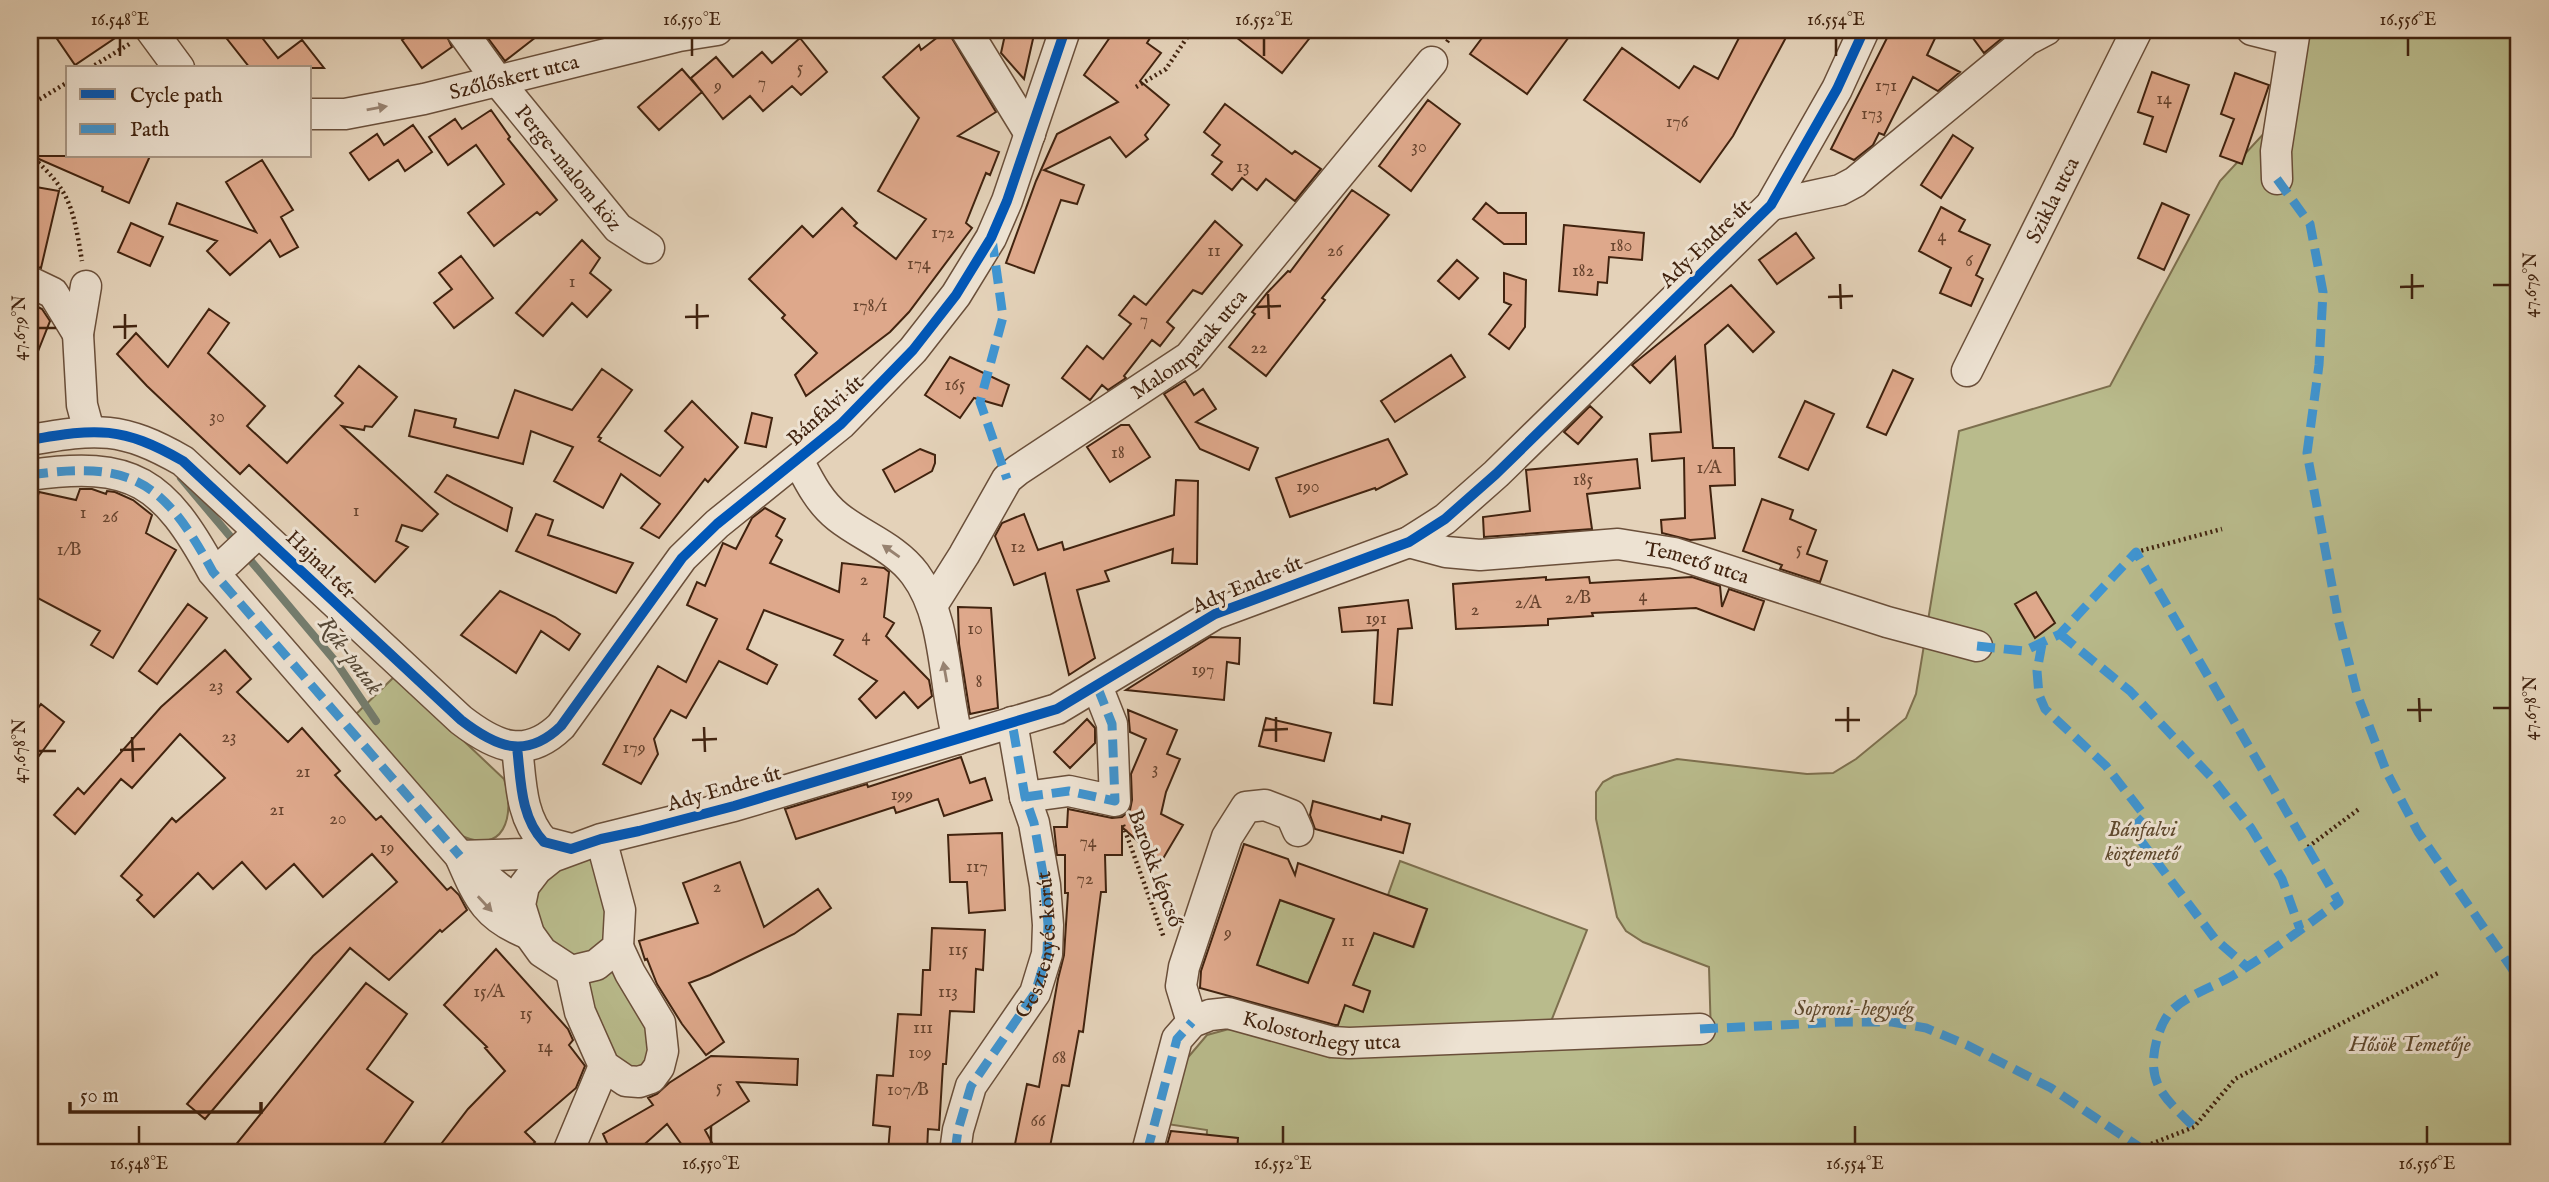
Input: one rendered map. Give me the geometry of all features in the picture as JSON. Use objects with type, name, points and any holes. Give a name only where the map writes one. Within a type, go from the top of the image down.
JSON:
[{"type":"street","points":[[151,30],[178,66]]},
{"type":"street","name":"Perge-malom köz","points":[[461,30],[497,80],[618,228],[649,248]]},
{"type":"street","name":"Szőlőskert utca","points":[[312,114],[358,111],[424,99],[675,33],[717,30]]},
{"type":"street","points":[[967,30],[1030,134]]},
{"type":"street","name":"Bánfalvi út","points":[[517,747],[533,745],[548,738],[561,726],[682,558],[717,524],[841,424],[913,350],[956,295],[992,238],[1065,30]]},
{"type":"street","name":"Ady Endre út","points":[[571,849],[601,839],[734,807],[1057,709],[1214,614],[1409,541],[1445,519],[1496,474],[1771,205],[1837,89],[1864,30]]},
{"type":"street","points":[[1771,205],[1840,190],[1856,182],[2027,40],[2046,30]]},
{"type":"street","name":"Szikla utca","points":[[1968,371],[2137,30]]},
{"type":"street","points":[[2252,30],[2294,35],[2276,151],[2277,179]]},
{"type":"street","name":"Malompatak utca","points":[[933,604],[1007,479],[1189,357],[1432,62]]},
{"type":"street","points":[[30,282],[52,293],[78,334]]},
{"type":"street","points":[[86,286],[78,334],[82,405],[89,431]]},
{"type":"street","name":"Hajnal tér","points":[[30,440],[89,431],[133,436],[183,461],[234,555],[460,856],[478,897],[505,924],[529,934]]},
{"type":"street","points":[[798,460],[825,506],[838,518],[898,555],[915,574],[933,604],[958,739]]},
{"type":"street","name":"Hajnal tér","points":[[30,475],[68,470],[120,474],[156,492],[191,532],[234,555],[461,720],[496,743],[517,747]]},
{"type":"street","name":"Temető utca","points":[[1409,541],[1446,552],[1480,555],[1618,544],[1674,553],[1888,622],[1977,646]]},
{"type":"street","points":[[1025,797],[1069,791],[1115,801],[1112,724],[1097,686]]},
{"type":"street","name":"Gesztenyés körút","points":[[955,1152],[958,1130],[971,1086],[1035,993],[1047,954],[1045,885],[1034,823],[1025,797],[1012,722]]},
{"type":"street","points":[[517,747],[524,807],[533,827],[544,842],[571,849]]},
{"type":"street","points":[[1147,1152],[1177,1039],[1192,1022],[1181,986],[1184,967],[1227,837],[1246,807],[1265,805],[1291,815],[1297,831]]},
{"type":"street","name":"Hajnal tér","points":[[524,807],[522,895],[529,934],[542,952],[571,971]]},
{"type":"street","points":[[601,839],[620,910],[618,947],[660,1023],[663,1051],[659,1067],[651,1079],[639,1082],[626,1081],[604,1066],[580,1012],[571,971],[596,965],[618,947]]},
{"type":"street","points":[[460,856],[571,849]]},
{"type":"street","points":[[460,856],[522,895],[544,863],[571,849]]},
{"type":"street","name":"Kolostorhegy utca","points":[[1192,1022],[1210,1015],[1228,1013],[1332,1042],[1349,1043],[1700,1029]]},
{"type":"street","points":[[568,1152],[604,1066]]},
{"type":"path","points":[[93,66],[151,30]]},
{"type":"path","points":[[1136,87],[1166,69],[1192,30]]},
{"type":"path","points":[[30,105],[66,83]]},
{"type":"path","points":[[30,155],[60,184],[75,218],[86,286]]},
{"type":"path","points":[[2136,552],[2222,529]]},
{"type":"path","points":[[2308,847],[2359,809]]},
{"type":"path","points":[[2141,1148],[2194,1127],[2235,1079],[2440,972]]},
{"type":"green space","points":[[2309,30],[2519,30],[2519,1152],[1206,1152],[1207,1130],[1167,1124],[1184,1062],[1207,1035],[1229,1029],[1305,1045],[1711,1037],[1709,967],[1643,942],[1626,931],[1617,917],[1596,819],[1596,792],[1603,782],[1614,776],[1677,759],[1807,774],[1833,773],[1856,759],[1906,718],[1916,694],[1959,431],[2110,386],[2220,181],[2268,129]]},
{"type":"green space","points":[[395,676],[504,779],[507,819],[496,837],[486,841],[458,834],[352,718]]},
{"type":"green space","points":[[595,855],[615,953],[571,983],[523,894],[541,874]]},
{"type":"green space","points":[[1400,861],[1587,930],[1550,1024],[1406,1026],[1335,1032],[1345,1005],[1363,1011],[1370,992],[1353,985],[1374,933],[1414,947],[1427,909],[1388,895]]},
{"type":"green space","points":[[1280,900],[1334,919],[1308,983],[1257,965]]},
{"type":"green space","points":[[617,956],[659,1061],[626,1087],[573,987]]},
{"type":"building","points":[[51,30],[127,30],[75,65]]},
{"type":"building","points":[[220,30],[256,30],[278,58],[302,40],[324,68],[312,66],[248,66]]},
{"type":"building","points":[[417,30],[444,30],[452,47],[422,68],[402,40]]},
{"type":"building","points":[[482,30],[545,30],[505,61]]},
{"type":"building","points":[[947,30],[996,112],[958,136],[999,152],[990,175],[986,173],[966,223],[972,228],[909,312],[890,332],[806,396],[795,375],[817,353],[782,318],[785,315],[749,279],[802,226],[813,237],[842,208],[857,223],[854,226],[896,259],[926,219],[878,191],[919,118],[883,77],[919,45],[921,50]]},
{"type":"building","points":[[1006,30],[1035,30],[1024,79],[1001,53]]},
{"type":"building","points":[[1115,30],[1155,30],[1147,43],[1161,53],[1140,81],[1169,105],[1145,135],[1148,139],[1126,157],[1110,137],[1044,170],[1084,185],[1077,204],[1061,200],[1034,273],[1006,263],[1036,181],[1057,134],[1118,102],[1084,75]]},
{"type":"building","points":[[1227,30],[1316,30],[1282,73]]},
{"type":"building","points":[[1488,30],[1574,30],[1527,94],[1470,54]]},
{"type":"building","points":[[1743,30],[1790,30],[1733,136],[1700,182],[1584,100],[1622,48],[1679,88],[1694,66],[1718,79]]},
{"type":"building","points":[[1891,30],[1939,30],[1927,55],[1960,72],[1938,91],[1913,77],[1884,135],[1879,133],[1873,145],[1854,160],[1831,149]]},
{"type":"building","points":[[1967,30],[2012,30],[1984,53]]},
{"type":"building","points":[[800,38],[827,72],[801,95],[792,86],[763,111],[750,96],[723,119],[691,78],[716,57],[733,77],[762,52],[772,63]]},
{"type":"building","points":[[682,69],[702,92],[659,130],[638,107]]},
{"type":"building","points":[[2152,72],[2189,85],[2166,152],[2144,144],[2153,117],[2138,112]]},
{"type":"building","points":[[2235,73],[2269,85],[2242,164],[2220,156],[2234,119],[2221,114]]},
{"type":"building","points":[[1428,100],[1460,124],[1411,191],[1379,166]]},
{"type":"building","points":[[1225,104],[1292,154],[1295,151],[1321,169],[1295,201],[1266,179],[1257,190],[1242,178],[1232,190],[1212,174],[1222,162],[1212,155],[1220,145],[1204,132]]},
{"type":"building","points":[[491,110],[510,137],[508,139],[557,200],[540,215],[537,212],[494,246],[468,213],[504,184],[476,145],[448,165],[429,137],[455,119],[462,129]]},
{"type":"building","points":[[413,125],[432,152],[405,171],[398,160],[369,180],[350,153],[377,134],[384,145]]},
{"type":"building","points":[[1953,135],[1973,148],[1941,198],[1921,185]]},
{"type":"building","points":[[32,156],[149,158],[129,203],[102,191],[103,187]]},
{"type":"building","points":[[262,160],[293,210],[281,217],[298,247],[280,257],[270,240],[230,275],[207,251],[217,241],[169,224],[177,203],[256,232],[226,182]]},
{"type":"building","points":[[36,187],[59,191],[41,268],[30,265],[30,217]]},
{"type":"building","points":[[1352,190],[1389,215],[1322,298],[1325,300],[1266,376],[1229,347],[1255,314],[1252,312],[1267,293],[1290,272]]},
{"type":"building","points":[[1486,203],[1498,213],[1526,213],[1526,244],[1504,244],[1473,219]]},
{"type":"building","points":[[2162,203],[2189,215],[2164,270],[2138,258]]},
{"type":"building","points":[[1941,207],[1965,220],[1959,231],[1990,245],[1976,275],[1983,279],[1971,306],[1940,293],[1951,268],[1919,251]]},
{"type":"building","points":[[1215,221],[1242,245],[1202,294],[1193,290],[1167,322],[1174,328],[1160,346],[1152,340],[1124,376],[1126,378],[1108,390],[1102,385],[1090,400],[1062,378],[1087,346],[1103,359],[1131,324],[1119,315],[1134,296],[1146,305]]},
{"type":"building","points":[[131,223],[163,237],[150,266],[118,252]]},
{"type":"building","points":[[1564,225],[1644,233],[1642,260],[1609,257],[1607,283],[1598,282],[1597,295],[1559,291]]},
{"type":"building","points":[[1796,233],[1814,258],[1777,284],[1759,260]]},
{"type":"building","points":[[582,240],[600,258],[590,273],[611,290],[587,317],[572,303],[543,336],[516,313]]},
{"type":"building","points":[[461,256],[493,298],[454,328],[434,303],[452,289],[439,273]]},
{"type":"building","points":[[1457,260],[1478,278],[1459,299],[1438,281]]},
{"type":"building","points":[[1504,273],[1526,280],[1525,327],[1509,349],[1489,334],[1511,305],[1504,302]]},
{"type":"building","points":[[1731,285],[1774,332],[1753,352],[1728,325],[1705,345],[1713,448],[1734,448],[1735,485],[1710,486],[1715,538],[1690,540],[1662,533],[1661,520],[1685,518],[1684,458],[1652,461],[1650,434],[1681,432],[1675,357],[1650,383],[1632,365]]},
{"type":"building","points":[[30,303],[42,309],[50,321],[31,369]]},
{"type":"building","points":[[209,309],[229,323],[208,353],[265,406],[247,426],[287,463],[343,403],[335,396],[359,366],[397,397],[372,427],[365,426],[364,430],[342,426],[438,514],[422,531],[402,525],[396,541],[408,547],[375,582],[249,465],[240,474],[117,354],[136,333],[168,367]]},
{"type":"building","points":[[1451,355],[1465,377],[1395,422],[1381,401]]},
{"type":"building","points":[[950,357],[1009,385],[1002,406],[974,398],[960,418],[925,395]]},
{"type":"building","points":[[602,369],[632,390],[598,437],[601,438],[599,441],[660,476],[683,447],[665,431],[692,401],[738,447],[708,482],[705,479],[659,538],[641,528],[660,504],[621,474],[603,508],[554,481],[573,447],[531,431],[523,464],[409,436],[415,410],[456,419],[454,427],[498,438],[515,390],[572,410]]},
{"type":"building","points":[[1893,370],[1913,379],[1886,435],[1867,427]]},
{"type":"building","points":[[1185,381],[1194,395],[1203,389],[1216,409],[1196,422],[1258,448],[1249,470],[1200,449],[1164,394]]},
{"type":"building","points":[[1805,401],[1834,414],[1808,470],[1779,457]]},
{"type":"building","points":[[1590,406],[1602,417],[1578,444],[1564,432]]},
{"type":"building","points":[[752,413],[772,418],[766,447],[745,443]]},
{"type":"building","points":[[1121,425],[1129,425],[1150,457],[1110,482],[1087,447]]},
{"type":"building","points":[[1388,439],[1407,474],[1376,490],[1375,488],[1290,517],[1276,478]]},
{"type":"building","points":[[920,449],[935,455],[932,471],[895,492],[883,470]]},
{"type":"building","points":[[1637,459],[1640,488],[1587,494],[1592,529],[1484,537],[1483,517],[1530,511],[1526,470]]},
{"type":"building","points":[[447,475],[512,508],[507,531],[435,492]]},
{"type":"building","points":[[1176,480],[1198,481],[1197,564],[1172,563],[1173,549],[1105,571],[1109,581],[1077,590],[1095,658],[1069,675],[1045,573],[1014,585],[995,536],[1002,523],[1024,514],[1038,550],[1062,542],[1064,550],[1174,515]]},
{"type":"building","points":[[80,489],[92,489],[106,494],[107,491],[115,492],[133,500],[152,515],[146,533],[176,550],[113,658],[91,645],[100,631],[30,594],[30,523],[39,492],[76,500]]},
{"type":"building","points":[[1762,499],[1793,510],[1790,519],[1816,530],[1807,554],[1827,561],[1820,582],[1780,569],[1782,565],[1743,551]]},
{"type":"building","points":[[765,508],[785,519],[776,536],[782,540],[770,563],[839,592],[842,563],[884,568],[889,572],[884,617],[894,623],[886,636],[929,680],[932,696],[918,708],[904,692],[876,718],[859,699],[877,681],[834,655],[843,640],[764,610],[747,649],[777,665],[767,684],[719,661],[686,718],[671,710],[654,739],[658,754],[641,784],[603,764],[658,666],[686,682],[717,619],[687,605],[697,582],[705,586],[723,543],[736,549],[752,518]]},
{"type":"building","points":[[536,514],[553,520],[548,535],[633,563],[616,593],[516,551]]},
{"type":"building","points":[[1546,577],[1546,580],[1589,577],[1590,583],[1692,577],[1720,586],[1722,607],[1729,589],[1764,601],[1754,630],[1696,608],[1592,613],[1593,616],[1548,619],[1548,625],[1456,629],[1453,584]]},
{"type":"building","points":[[500,591],[555,617],[580,634],[569,650],[541,631],[516,673],[461,635]]},
{"type":"building","points":[[2036,592],[2055,623],[2035,638],[2015,604]]},
{"type":"building","points":[[1408,600],[1412,628],[1398,629],[1392,705],[1374,703],[1378,630],[1342,632],[1339,608]]},
{"type":"building","points":[[188,604],[207,618],[157,684],[139,671]]},
{"type":"building","points":[[958,607],[991,608],[998,708],[970,714],[959,644]]},
{"type":"building","points":[[1210,637],[1240,638],[1239,664],[1227,662],[1224,700],[1126,690]]},
{"type":"building","points":[[225,650],[251,679],[237,692],[288,742],[302,728],[340,771],[335,775],[376,820],[381,816],[447,890],[451,887],[459,895],[467,910],[442,932],[440,930],[389,980],[350,948],[205,1119],[187,1104],[313,956],[397,882],[372,854],[323,897],[294,864],[266,889],[242,862],[213,889],[198,873],[154,917],[137,900],[142,895],[121,876],[172,818],[176,822],[225,778],[180,734],[132,788],[121,779],[75,834],[54,815],[78,788],[84,794],[161,707]]},
{"type":"building","points":[[41,704],[64,722],[30,768],[30,719]]},
{"type":"building","points":[[1128,710],[1177,730],[1167,754],[1180,759],[1166,792],[1161,814],[1183,825],[1161,862],[1122,827],[1122,855],[1105,855],[1106,892],[1101,892],[1083,1032],[1079,1031],[1069,1086],[1062,1085],[1049,1152],[1014,1149],[1027,1084],[1039,1087],[1064,955],[1068,893],[1065,893],[1065,855],[1057,855],[1054,827],[1067,827],[1068,809],[1112,818],[1122,817],[1130,810],[1131,774],[1146,739],[1130,732]]},
{"type":"building","points":[[1266,718],[1331,733],[1324,761],[1259,746]]},
{"type":"building","points":[[1087,719],[1095,728],[1095,743],[1070,768],[1054,752]]},
{"type":"building","points":[[961,757],[970,783],[985,778],[992,800],[944,816],[938,799],[896,813],[894,807],[796,839],[785,809],[867,784],[868,787]]},
{"type":"building","points":[[1313,801],[1381,820],[1382,816],[1410,824],[1403,853],[1315,829],[1310,815]]},
{"type":"building","points":[[1002,833],[1005,910],[969,913],[967,882],[950,882],[948,835]]},
{"type":"building","points":[[1244,844],[1288,859],[1295,875],[1298,863],[1427,909],[1413,947],[1374,933],[1353,985],[1370,991],[1363,1012],[1345,1005],[1338,1025],[1200,988],[1201,971]],"holes":[[[1280,900],[1334,919],[1308,983],[1257,965]]]},
{"type":"building","points":[[740,862],[764,927],[818,889],[831,908],[794,934],[689,983],[724,1042],[706,1055],[682,1024],[657,984],[639,941],[698,923],[683,883]]},
{"type":"building","points":[[932,928],[985,930],[983,970],[976,969],[974,1012],[950,1011],[939,1130],[928,1129],[927,1152],[888,1152],[890,1127],[873,1125],[877,1075],[893,1076],[898,1014],[921,1015],[923,970],[930,970]]},
{"type":"building","points":[[496,949],[568,1029],[573,1040],[569,1045],[585,1066],[576,1088],[525,1132],[535,1142],[525,1152],[435,1152],[468,1109],[505,1071],[485,1048],[487,1047],[444,1005]]},
{"type":"building","points":[[366,983],[407,1014],[367,1069],[413,1102],[378,1152],[230,1152]]},
{"type":"building","points":[[711,1056],[798,1059],[797,1085],[737,1082],[749,1101],[705,1130],[717,1152],[687,1152],[667,1124],[636,1152],[611,1152],[603,1134],[653,1105],[648,1098]]},
{"type":"building","points":[[1171,1131],[1238,1138],[1237,1152],[1165,1152]]},
{"type":"waterway","name":"Rák-patak","points":[[181,478],[336,662],[376,721]]},
{"type":"marked path","points":[[2277,179],[2310,224],[2323,292],[2319,365],[2307,453],[2339,623],[2357,694],[2387,773],[2418,832],[2519,979]]},
{"type":"marked path","points":[[992,239],[1003,317],[980,402],[1007,479]]},
{"type":"marked path","points":[[30,475],[65,471],[95,471],[120,475],[142,484],[161,498],[195,541],[213,572],[460,856]]},
{"type":"marked path","points":[[1977,646],[2024,651],[2060,634],[2136,552],[2339,902],[2276,948],[2229,978],[2178,1005],[2166,1017],[2158,1035],[2154,1055],[2156,1079],[2166,1098],[2194,1127]]},
{"type":"marked path","points":[[2060,634],[2130,691],[2214,780],[2251,828],[2282,879],[2300,929]]},
{"type":"marked path","points":[[2042,644],[2037,671],[2039,695],[2045,709],[2106,766],[2145,816],[2132,829],[2215,939],[2247,967]]},
{"type":"marked path","points":[[1025,797],[1069,791],[1115,801],[1112,724],[1097,686]]},
{"type":"marked path","points":[[955,1152],[958,1130],[971,1086],[1035,993],[1047,954],[1045,885],[1034,823],[1025,797],[1012,722]]},
{"type":"marked path","points":[[1147,1152],[1177,1039],[1192,1022]]},
{"type":"marked path","points":[[1700,1029],[1842,1022],[1892,1022],[1926,1028],[1967,1045],[2051,1088],[2147,1152]]},
{"type":"cycle path","points":[[30,440],[74,433],[109,433],[143,441],[183,461],[461,720],[499,743],[511,746],[536,743],[561,726],[682,558],[717,524],[841,424],[913,350],[956,295],[991,238],[1007,201],[1065,30]]},
{"type":"cycle path","points":[[517,747],[523,798],[530,821],[544,842],[571,849],[734,806],[1057,709],[1215,614],[1409,542],[1445,519],[1496,474],[1771,205],[1837,89],[1864,30]]},
{"type":"park label","name":"Bánfalvi köztemető","points":[[2142,841]]},
{"type":"park label","name":"Soproni-hegység","points":[[1854,1008]]},
{"type":"park label","name":"Hősök Temetője","points":[[2410,1044]]}]
